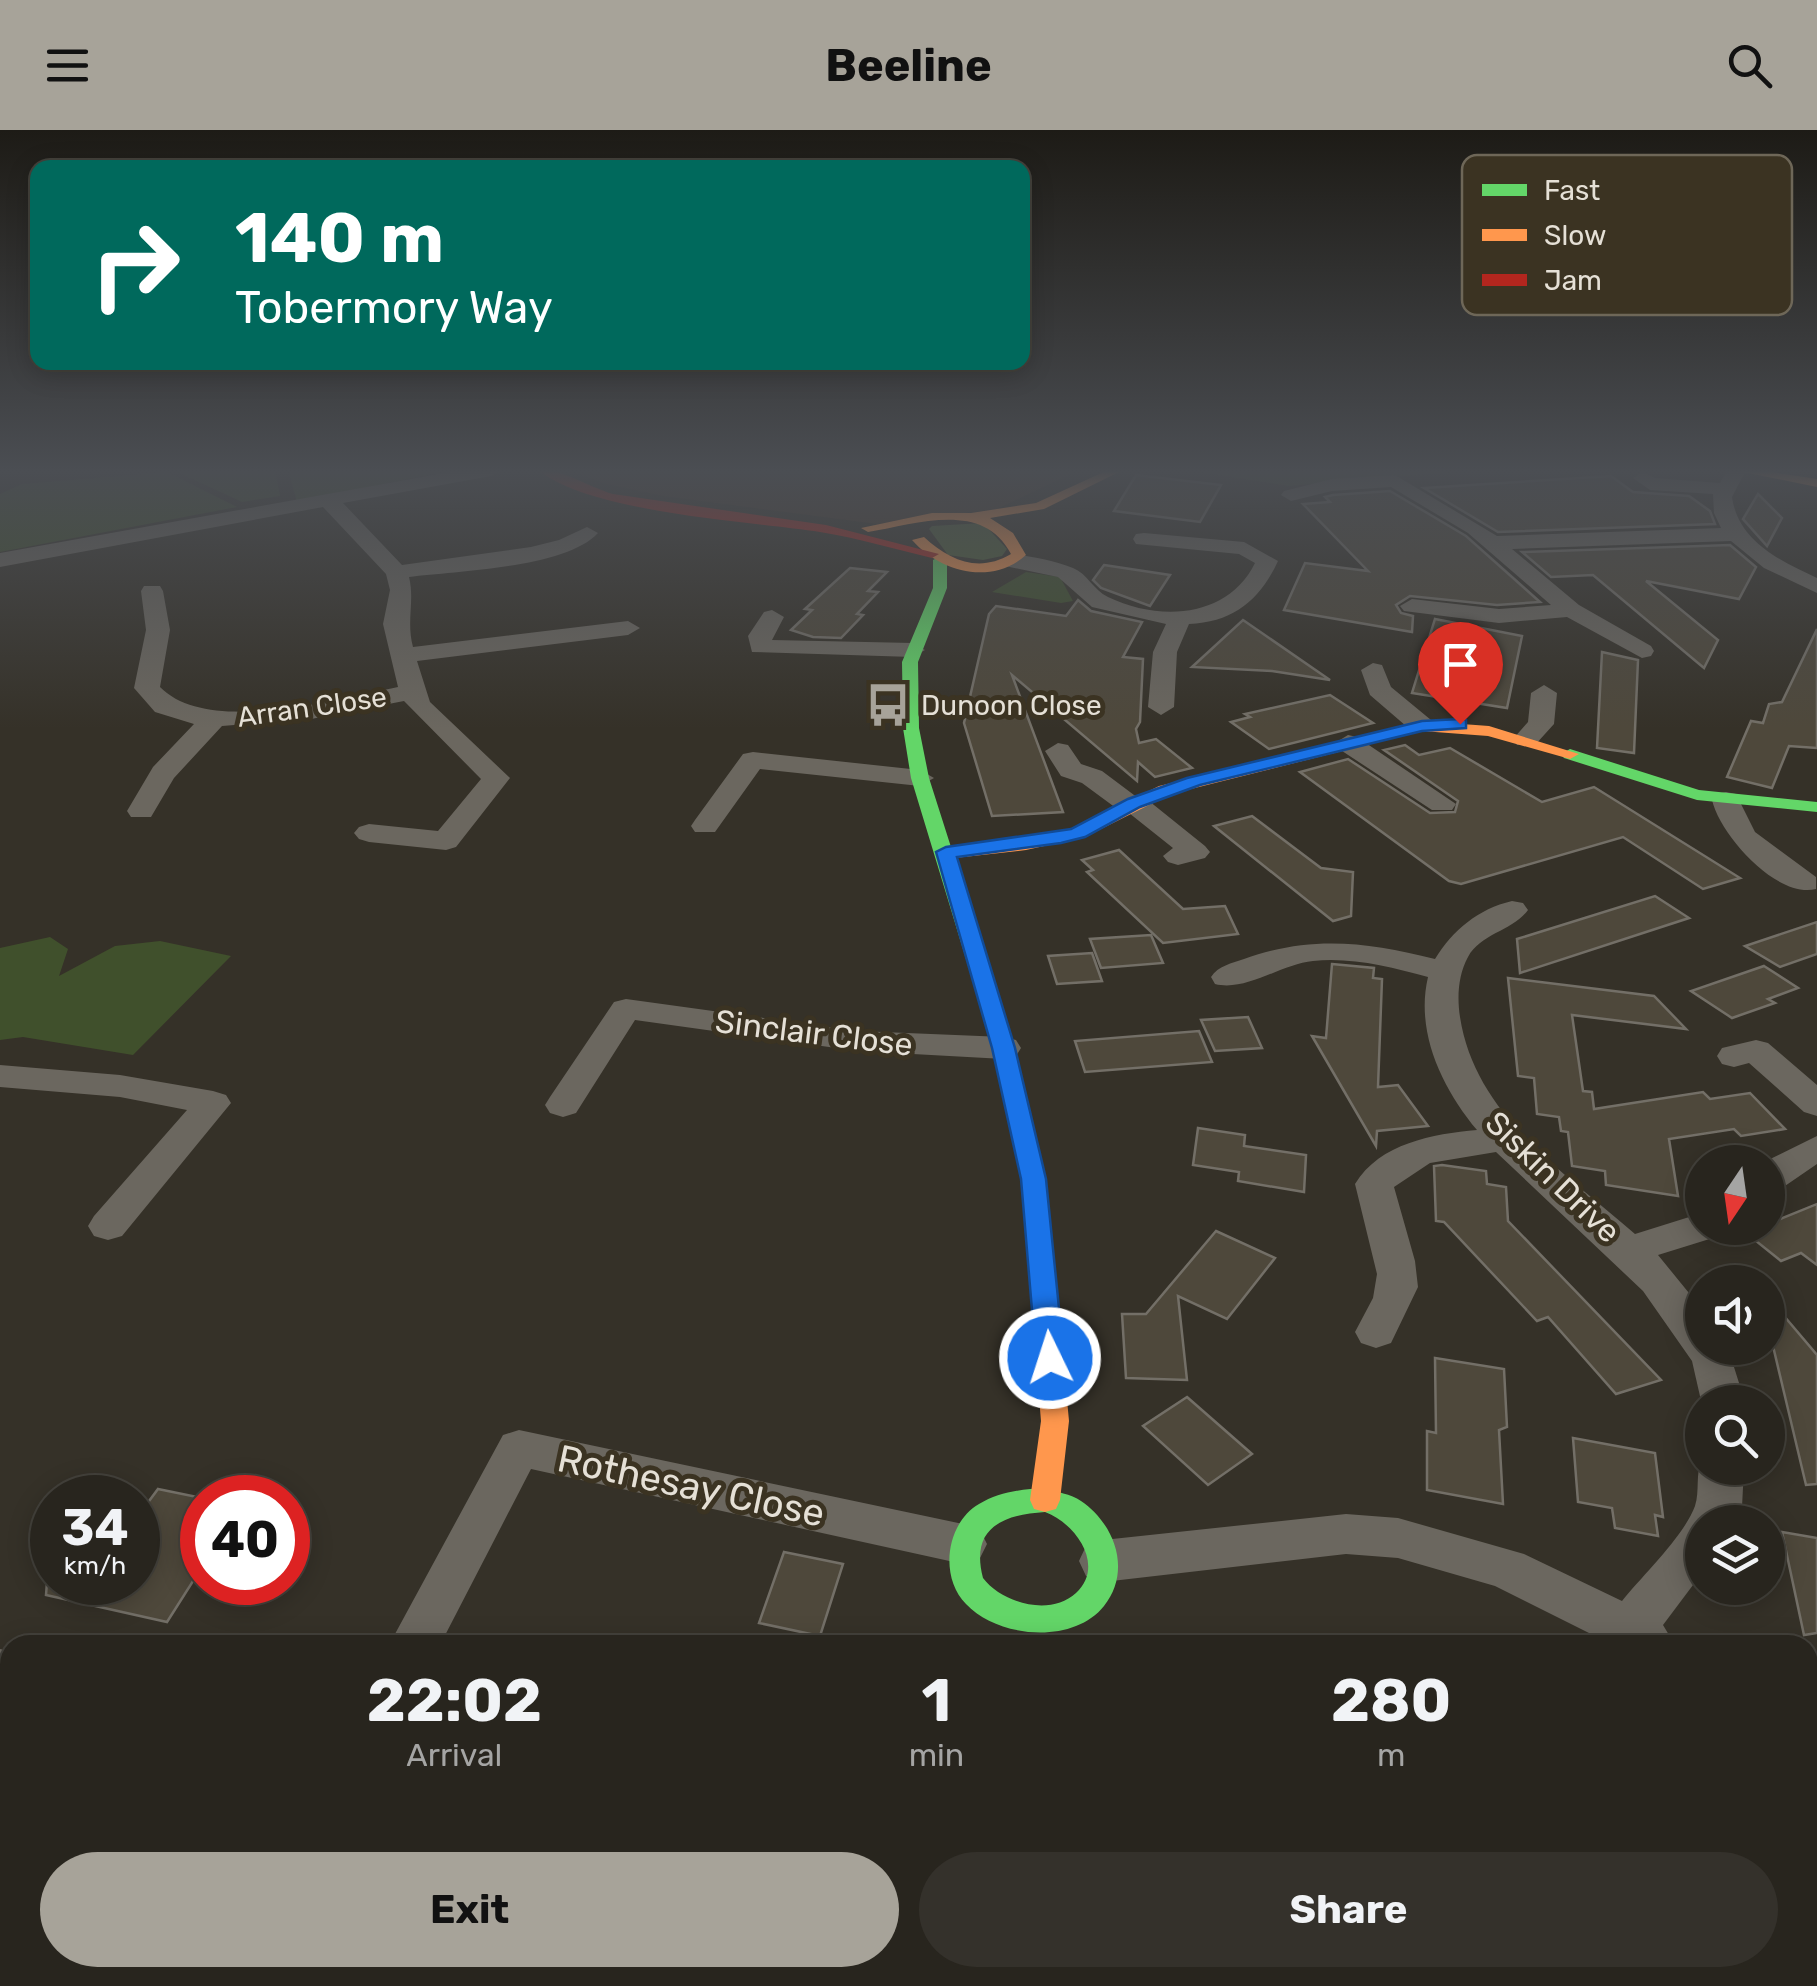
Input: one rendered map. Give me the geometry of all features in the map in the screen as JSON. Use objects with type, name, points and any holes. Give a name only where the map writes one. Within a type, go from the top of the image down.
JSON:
[{"type":"street","points":[[369,833],[446,842],[496,778],[420,706],[412,692],[395,624],[400,590],[397,572],[382,557]]},
{"type":"street","points":[[397,572],[512,557]]},
{"type":"street","points":[[936,557],[964,566],[1008,563],[1073,576],[1098,602],[1180,619],[1216,615],[1246,596],[1267,561],[1261,557]]},
{"type":"street","points":[[936,557],[943,583],[913,650],[908,677],[920,778],[1004,1048],[1034,1179],[1055,1422],[1044,1500]]},
{"type":"street","points":[[928,615],[1013,557]]},
{"type":"street","points":[[1510,557],[1572,610],[1612,634],[1642,640]]},
{"type":"street","points":[[1765,557],[1817,586]]},
{"type":"street","name":"Arran Close","points":[[152,592],[158,630],[148,688],[160,706],[187,717],[212,720],[412,692]]},
{"type":"street","points":[[1412,606],[1499,616],[1572,610]]},
{"type":"street","points":[[772,617],[760,636],[762,647],[913,650]]},
{"type":"street","points":[[1161,707],[1165,652],[1180,619]]},
{"type":"street","points":[[401,656],[628,628]]},
{"type":"street","points":[[1373,670],[1379,690],[1422,726]]},
{"type":"street","points":[[1526,739],[1542,724],[1544,693]]},
{"type":"street","name":"Arran Close","points":[[141,811],[154,781],[171,758],[212,720]]},
{"type":"street","points":[[946,852],[1066,836],[1132,804],[1194,782],[1422,726],[1485,727],[1613,772],[1726,800],[1817,807]]},
{"type":"street","points":[[1348,742],[1442,804]]},
{"type":"street","points":[[1058,751],[1070,770],[1092,777],[1195,852],[1178,856]]},
{"type":"street","points":[[705,826],[755,756],[920,778]]},
{"type":"street","points":[[1726,800],[1732,826],[1745,840],[1805,883]]},
{"type":"street","points":[[1227,978],[1300,950],[1330,948],[1361,950],[1442,972],[1460,944],[1482,924],[1512,910]]},
{"type":"street","name":"Siskin Drive","points":[[1442,972],[1441,1026],[1460,1080],[1504,1139],[1628,1250],[1685,1315]]},
{"type":"street","name":"Sinclair Close","points":[[563,1104],[631,1000],[858,1041],[1004,1048]]},
{"type":"street","points":[[1734,1056],[1756,1050],[1817,1104]]},
{"type":"street","points":[[0,1076],[120,1086],[213,1104],[108,1226]]},
{"type":"street","points":[[1376,1332],[1397,1289],[1392,1250],[1378,1220],[1374,1184],[1388,1167],[1406,1156],[1436,1147],[1504,1139]]},
{"type":"street","points":[[1785,1165],[1817,1148]]},
{"type":"street","points":[[1628,1250],[1685,1232]]},
{"type":"street","name":"Rothesay Close","points":[[419,1635],[519,1448],[964,1544]]},
{"type":"street","points":[[1044,1500],[1068,1508],[1098,1534],[1103,1581],[1094,1597],[1076,1612],[1015,1626],[973,1591],[963,1571],[964,1544],[970,1528],[990,1509],[1012,1501],[1044,1500]]},
{"type":"street","points":[[1103,1560],[1346,1534],[1398,1538],[1507,1569],[1636,1635]]},
{"type":"street","points":[[1641,1635],[1685,1564]]},
{"type":"green space","points":[[959,557],[999,557],[983,560]]},
{"type":"green space","points":[[1026,572],[1060,577],[1073,601],[1061,603],[992,592]]},
{"type":"green space","points":[[50,937],[68,949],[59,976],[115,946],[160,941],[231,956],[133,1055],[23,1037],[0,1040],[0,948]]},
{"type":"building","points":[[1354,557],[1489,557],[1540,602],[1497,605],[1410,596],[1396,605],[1401,613],[1413,616],[1412,632],[1284,610],[1305,563],[1368,571]]},
{"type":"building","points":[[1527,557],[1744,557],[1756,567],[1739,599],[1646,581],[1718,640],[1704,668],[1593,575],[1551,577]]},
{"type":"building","points":[[1104,565],[1170,575],[1150,606],[1101,588],[1093,580]]},
{"type":"building","points":[[850,568],[887,572],[868,591],[878,592],[857,614],[863,615],[841,638],[813,637],[791,630],[812,610],[805,609]]},
{"type":"building","points":[[1078,600],[1091,611],[1142,622],[1123,657],[1143,659],[1140,722],[1136,729],[1139,743],[1156,739],[1192,768],[1155,777],[1138,762],[1137,781],[1012,675],[1063,812],[992,816],[964,723],[989,614],[996,606],[1066,616]]},
{"type":"building","points":[[1435,619],[1522,636],[1507,708],[1412,693]]},
{"type":"building","points":[[1243,620],[1330,680],[1272,671],[1192,667]]},
{"type":"building","points":[[1817,629],[1817,748],[1789,746],[1772,788],[1727,777],[1751,721],[1763,723],[1769,704],[1782,702]]},
{"type":"building","points":[[1602,652],[1638,660],[1634,753],[1597,748]]},
{"type":"building","points":[[1330,695],[1373,723],[1269,749],[1231,722],[1250,717],[1245,714]]},
{"type":"building","points":[[1405,745],[1419,755],[1450,748],[1542,802],[1594,787],[1740,878],[1703,889],[1623,837],[1461,884],[1449,881],[1300,772],[1348,759],[1430,813],[1455,812],[1458,801],[1384,750]]},
{"type":"building","points":[[1252,816],[1321,868],[1353,872],[1351,916],[1333,921],[1214,826]]},
{"type":"building","points":[[1119,850],[1183,909],[1225,906],[1238,934],[1163,943],[1087,872],[1093,870],[1082,860]]},
{"type":"building","points":[[1655,896],[1689,918],[1520,973],[1517,939]]},
{"type":"building","points":[[1817,922],[1817,954],[1780,967],[1745,946]]},
{"type":"building","points":[[1151,935],[1163,963],[1101,968],[1090,939]]},
{"type":"building","points":[[1092,953],[1102,981],[1057,984],[1048,956]]},
{"type":"building","points":[[1332,964],[1374,968],[1373,978],[1382,979],[1378,1087],[1398,1085],[1428,1126],[1377,1131],[1376,1146],[1312,1036],[1326,1038]]},
{"type":"building","points":[[1764,966],[1798,988],[1768,999],[1775,1003],[1732,1018],[1691,991]]},
{"type":"building","points":[[1508,978],[1654,996],[1686,1029],[1572,1015],[1583,1091],[1592,1092],[1594,1109],[1703,1092],[1710,1099],[1750,1093],[1785,1129],[1741,1136],[1734,1129],[1669,1139],[1678,1196],[1606,1185],[1605,1171],[1572,1166],[1568,1132],[1561,1131],[1559,1117],[1537,1114],[1534,1078],[1518,1076]]},
{"type":"building","points":[[1248,1017],[1262,1048],[1215,1051],[1201,1020]]},
{"type":"building","points":[[1199,1031],[1212,1062],[1085,1072],[1075,1041]]},
{"type":"building","points":[[1198,1128],[1245,1135],[1244,1146],[1306,1155],[1304,1192],[1238,1181],[1239,1172],[1193,1165]]},
{"type":"building","points":[[1434,1166],[1486,1171],[1487,1184],[1506,1187],[1508,1221],[1661,1380],[1616,1394],[1548,1317],[1537,1321],[1444,1222],[1436,1221]]},
{"type":"building","points":[[1817,1204],[1817,1265],[1801,1253],[1781,1261],[1761,1245],[1785,1245],[1785,1217]]},
{"type":"building","points":[[1216,1231],[1275,1258],[1227,1319],[1178,1296],[1187,1380],[1126,1378],[1122,1314],[1146,1314]]},
{"type":"building","points":[[1785,1317],[1817,1355],[1817,1484],[1806,1485],[1778,1365],[1785,1365]]},
{"type":"building","points":[[1435,1358],[1504,1369],[1507,1427],[1499,1430],[1503,1504],[1427,1490],[1427,1431],[1436,1433]]},
{"type":"building","points":[[1187,1397],[1252,1454],[1208,1485],[1143,1426]]},
{"type":"building","points":[[1573,1438],[1655,1453],[1663,1517],[1655,1515],[1658,1536],[1615,1528],[1612,1508],[1578,1502]]},
{"type":"building","points":[[160,1489],[180,1494],[180,1602],[167,1622],[91,1605],[160,1605]]},
{"type":"building","points":[[1785,1533],[1817,1538],[1817,1633],[1804,1635]]},
{"type":"building","points":[[784,1552],[843,1564],[820,1635],[759,1623]]},
{"type":"traffic: fast","points":[[940,560],[940,588],[910,662],[911,728],[920,778],[1004,1048],[1034,1179],[1040,1249]]},
{"type":"traffic: fast","points":[[1570,754],[1697,795],[1817,807]]},
{"type":"traffic: fast","points":[[1045,1500],[1068,1508],[1097,1534],[1102,1567],[1097,1591],[1085,1605],[1069,1614],[1050,1618],[1009,1614],[991,1606],[970,1585],[964,1564],[968,1538],[974,1526],[992,1511],[1045,1500]]},
{"type":"traffic: slow","points":[[939,557],[954,564],[980,568],[1016,557]]},
{"type":"traffic: slow","points":[[946,853],[1026,844],[1078,833],[1165,790],[1422,726],[1489,731],[1570,754]]},
{"type":"traffic: slow","points":[[1040,1249],[1055,1421],[1045,1500]]},
{"type":"place","name":"Dunoon Close","points":[[888,705]]},
{"type":"route","points":[[1050,1358],[1034,1179],[1004,1048],[946,852],[1054,839],[1078,833],[1134,803],[1194,782],[1348,742],[1422,726],[1460,724]]}]
